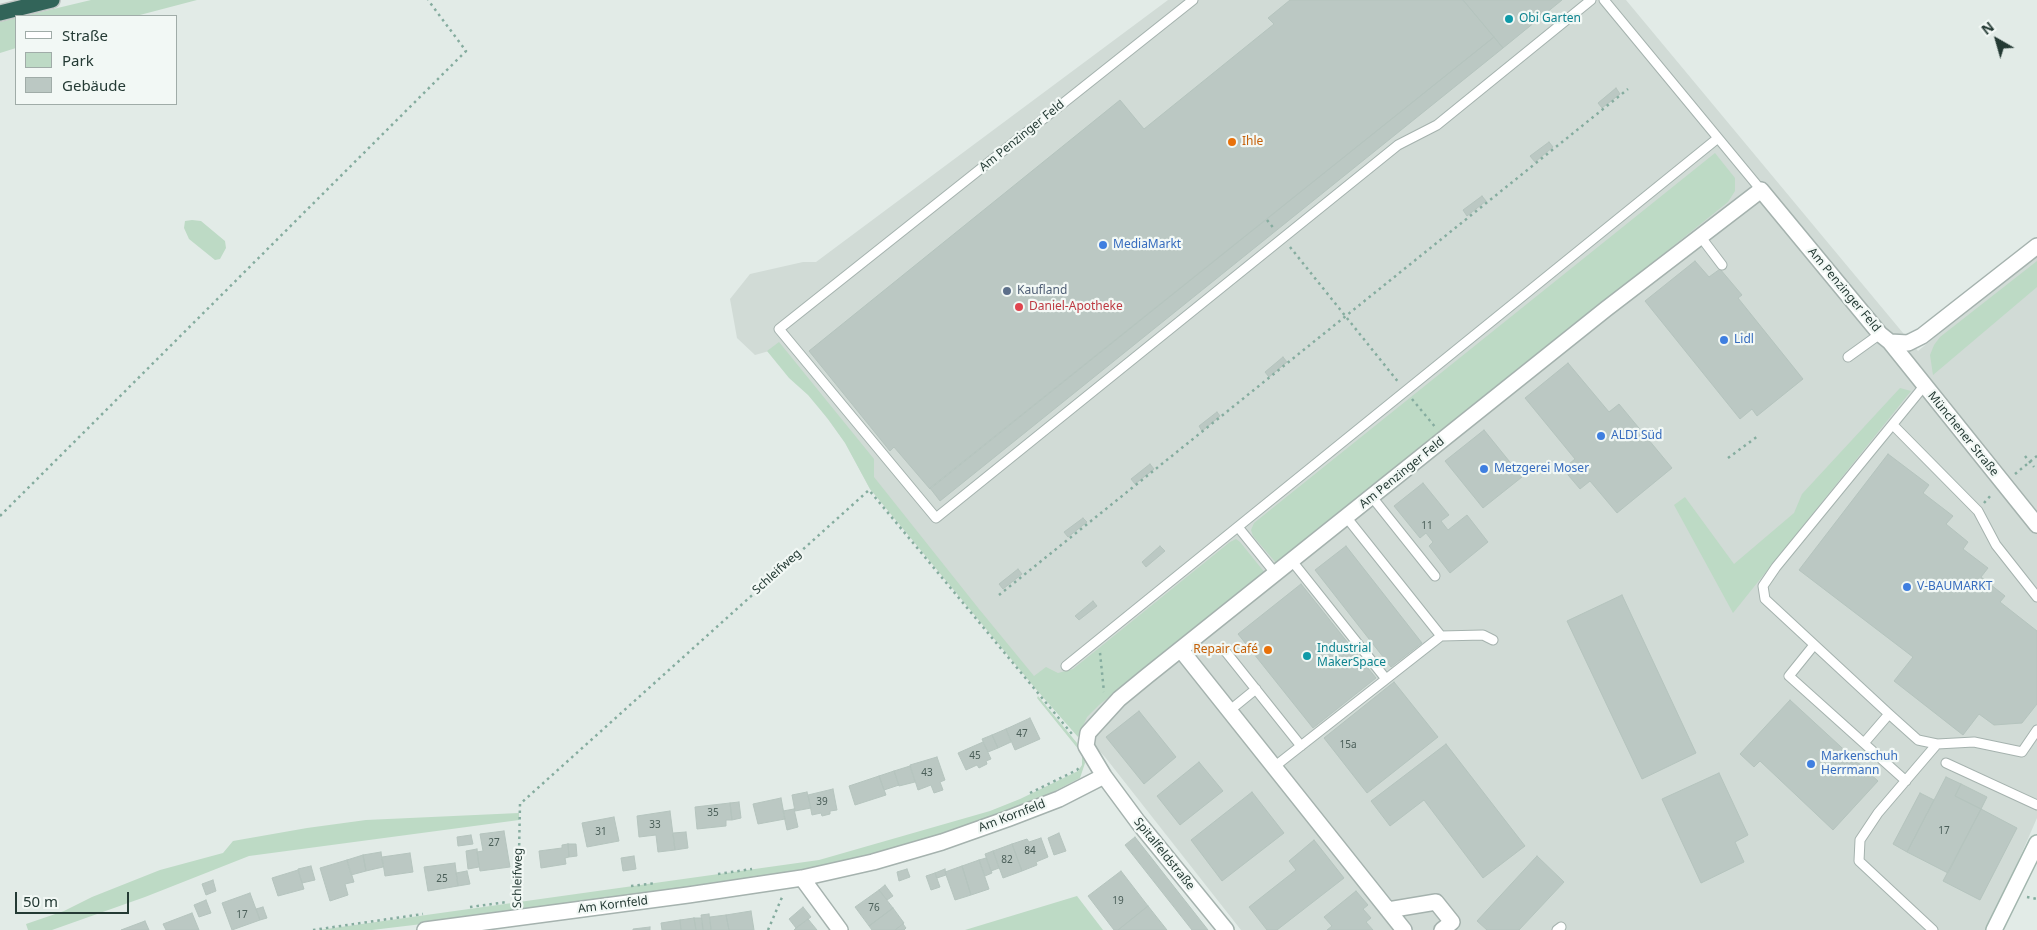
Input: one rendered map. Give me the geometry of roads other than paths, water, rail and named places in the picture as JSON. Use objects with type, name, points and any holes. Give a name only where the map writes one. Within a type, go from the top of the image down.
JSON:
[{"type":"highway","points":[[0,13],[52,0]]},
{"type":"street","name":"Am Penzinger Feld","points":[[1104,776],[1086,746],[1088,733],[1133,688],[1444,439],[1700,236],[1761,190],[1885,338],[1908,343],[1922,336],[2037,246]]},
{"type":"street","name":"Münchener Straße","points":[[1885,338],[2037,525]]},
{"type":"street","points":[[1181,650],[1404,930]]},
{"type":"street","name":"Am Kornfeld","points":[[424,930],[488,926],[518,918],[796,879],[873,862],[942,842],[1007,819],[1058,799],[1104,776]]},
{"type":"street","name":"Spitalfeldstraße","points":[[1104,776],[1138,822],[1226,930]]},
{"type":"street","points":[[1994,930],[2037,843]]},
{"type":"street","points":[[796,879],[840,930]]},
{"type":"street","points":[[1388,910],[1436,902],[1452,922],[1442,930]]},
{"type":"lane","name":"Am Penzinger Feld","points":[[1193,0],[779,330],[936,518],[1398,145],[1437,125],[1591,0]]},
{"type":"lane","name":"Am Penzinger Feld","points":[[1604,0],[1761,190]]},
{"type":"lane","points":[[1066,666],[1718,138]]},
{"type":"lane","points":[[1700,236],[1722,265]]},
{"type":"lane","points":[[1848,358],[1885,338]]},
{"type":"lane","points":[[1924,386],[1776,567],[1763,586],[1766,599],[1918,740],[1937,744],[1974,742],[2022,752],[2037,730]]},
{"type":"lane","points":[[1892,424],[1978,511],[1996,545],[2037,597]]},
{"type":"lane","points":[[1372,497],[1435,576]]},
{"type":"lane","points":[[1347,518],[1441,636]]},
{"type":"lane","points":[[1238,527],[1276,574]]},
{"type":"lane","points":[[1292,561],[1386,679]]},
{"type":"lane","points":[[1274,767],[1441,636],[1483,635],[1493,640]]},
{"type":"lane","points":[[1814,645],[1789,676],[1906,781]]},
{"type":"lane","points":[[1226,652],[1301,746]]},
{"type":"lane","points":[[1229,710],[1256,689]]},
{"type":"lane","points":[[1864,743],[1889,714]]},
{"type":"lane","points":[[1933,930],[1859,861],[1860,840],[1878,813],[1937,744]]},
{"type":"lane","points":[[1946,763],[2037,805]]},
{"type":"place","name":"Obi Garten","points":[[1509,19]]},
{"type":"place","name":"Ihle","points":[[1232,142]]},
{"type":"place","name":"MediaMarkt","points":[[1103,245]]},
{"type":"place","name":"Kaufland","points":[[1007,291]]},
{"type":"place","name":"Daniel-Apotheke","points":[[1019,307]]},
{"type":"place","name":"Lidl","points":[[1724,340]]},
{"type":"place","name":"ALDI Süd","points":[[1601,436]]},
{"type":"place","name":"Metzgerei Moser","points":[[1484,469]]},
{"type":"place","name":"V-BAUMARKT","points":[[1907,587]]},
{"type":"place","name":"Repair Café","points":[[1268,650]]},
{"type":"place","name":"Industrial MakerSpace","points":[[1307,656]]},
{"type":"place","name":"Markenschuh Herrmann","points":[[1811,764]]}]
